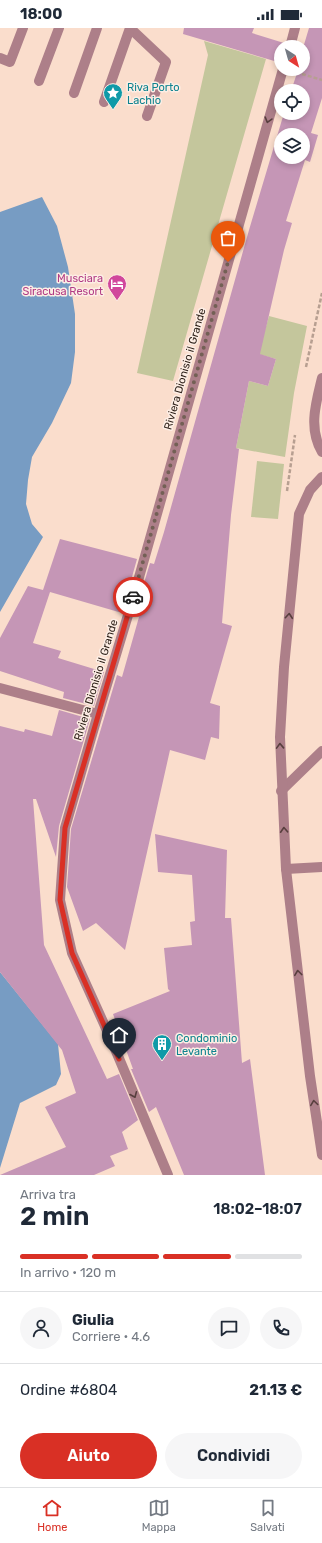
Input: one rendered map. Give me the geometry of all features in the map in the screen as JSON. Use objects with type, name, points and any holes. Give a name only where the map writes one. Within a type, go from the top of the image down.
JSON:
[{"type":"street","points":[[0,58],[10,62],[23,28]]},
{"type":"street","points":[[39,81],[59,28]]},
{"type":"street","points":[[74,92],[97,28]]},
{"type":"street","points":[[104,102],[130,28],[166,62],[147,116]]},
{"type":"street","points":[[292,40],[296,28]]},
{"type":"street","name":"Riviera Dionisio il Grande","points":[[168,1175],[113,1044],[72,953],[60,900],[65,828],[134,594],[281,76]]},
{"type":"street","points":[[322,378],[314,409],[314,431],[322,452]]},
{"type":"street","points":[[322,477],[310,490],[299,514],[280,737],[281,791],[286,869],[310,1076],[322,1155]]},
{"type":"street","points":[[0,688],[98,714]]},
{"type":"street","points":[[281,791],[322,751]]},
{"type":"street","points":[[286,869],[322,867]]},
{"type":"green space","points":[[204,41],[266,59],[173,381],[137,373],[208,55]]},
{"type":"green space","points":[[269,316],[307,326],[294,393],[285,457],[236,448],[249,381],[268,386],[276,359],[258,354]]},
{"type":"green space","points":[[257,461],[284,464],[278,519],[251,517]]},
{"type":"water","points":[[42,197],[57,226],[68,267],[75,314],[75,352],[71,383],[52,423],[32,457],[28,480],[26,504],[32,524],[43,537],[0,612],[0,212]]},
{"type":"water","points":[[0,972],[58,1044],[61,1074],[56,1085],[20,1103],[0,1168]]},
{"type":"building","points":[[184,28],[254,28],[252,33],[274,40],[274,61],[183,34]]},
{"type":"building","points":[[309,28],[322,28],[322,98],[311,133],[318,135],[310,162],[310,128],[280,128],[282,120],[310,120],[310,84],[293,84],[296,76],[310,76],[310,40],[305,40]]},
{"type":"building","points":[[274,146],[274,164],[304,164],[286,221],[292,223],[284,250],[260,354],[276,359],[268,386],[249,381],[236,448],[239,449],[231,515],[222,623],[232,626],[210,703],[220,706],[219,739],[211,737],[205,760],[170,750],[125,950],[96,923],[83,931],[67,887],[71,829],[117,675],[122,677],[139,617],[134,616],[150,563],[154,564],[164,532]]},
{"type":"building","points":[[60,539],[137,559],[122,613],[50,592],[33,643],[61,651],[58,658],[104,672],[94,706],[63,698],[64,692],[0,671],[0,638],[28,586],[43,590]]},
{"type":"building","points":[[59,710],[90,719],[59,826],[56,857],[36,799],[33,799],[44,945],[107,1079],[119,1074],[138,1120],[122,1132],[128,1149],[110,1156],[115,1166],[94,1175],[0,1175],[66,1147],[45,1107],[76,1093],[62,1050],[0,972],[0,726],[24,732],[25,729],[52,736]]},
{"type":"building","points":[[155,834],[227,850],[225,918],[231,918],[242,1063],[250,1059],[265,1175],[184,1175],[156,1107],[149,1112],[131,1069],[133,1069],[113,1014],[170,991],[168,989],[164,948],[192,945],[190,922],[195,921],[192,875],[158,872]]},
{"type":"way so far","points":[[133,597],[228,262]]},
{"type":"place","name":"Riva Porto Lachio","points":[[113,110]]},
{"type":"place","name":"Musciara Siracusa Resort","points":[[117,301]]},
{"type":"place","name":"Condominio Levante","points":[[162,1061]]},
{"type":"route","points":[[119,1059],[72,953],[60,900],[65,828],[133,597]]}]
